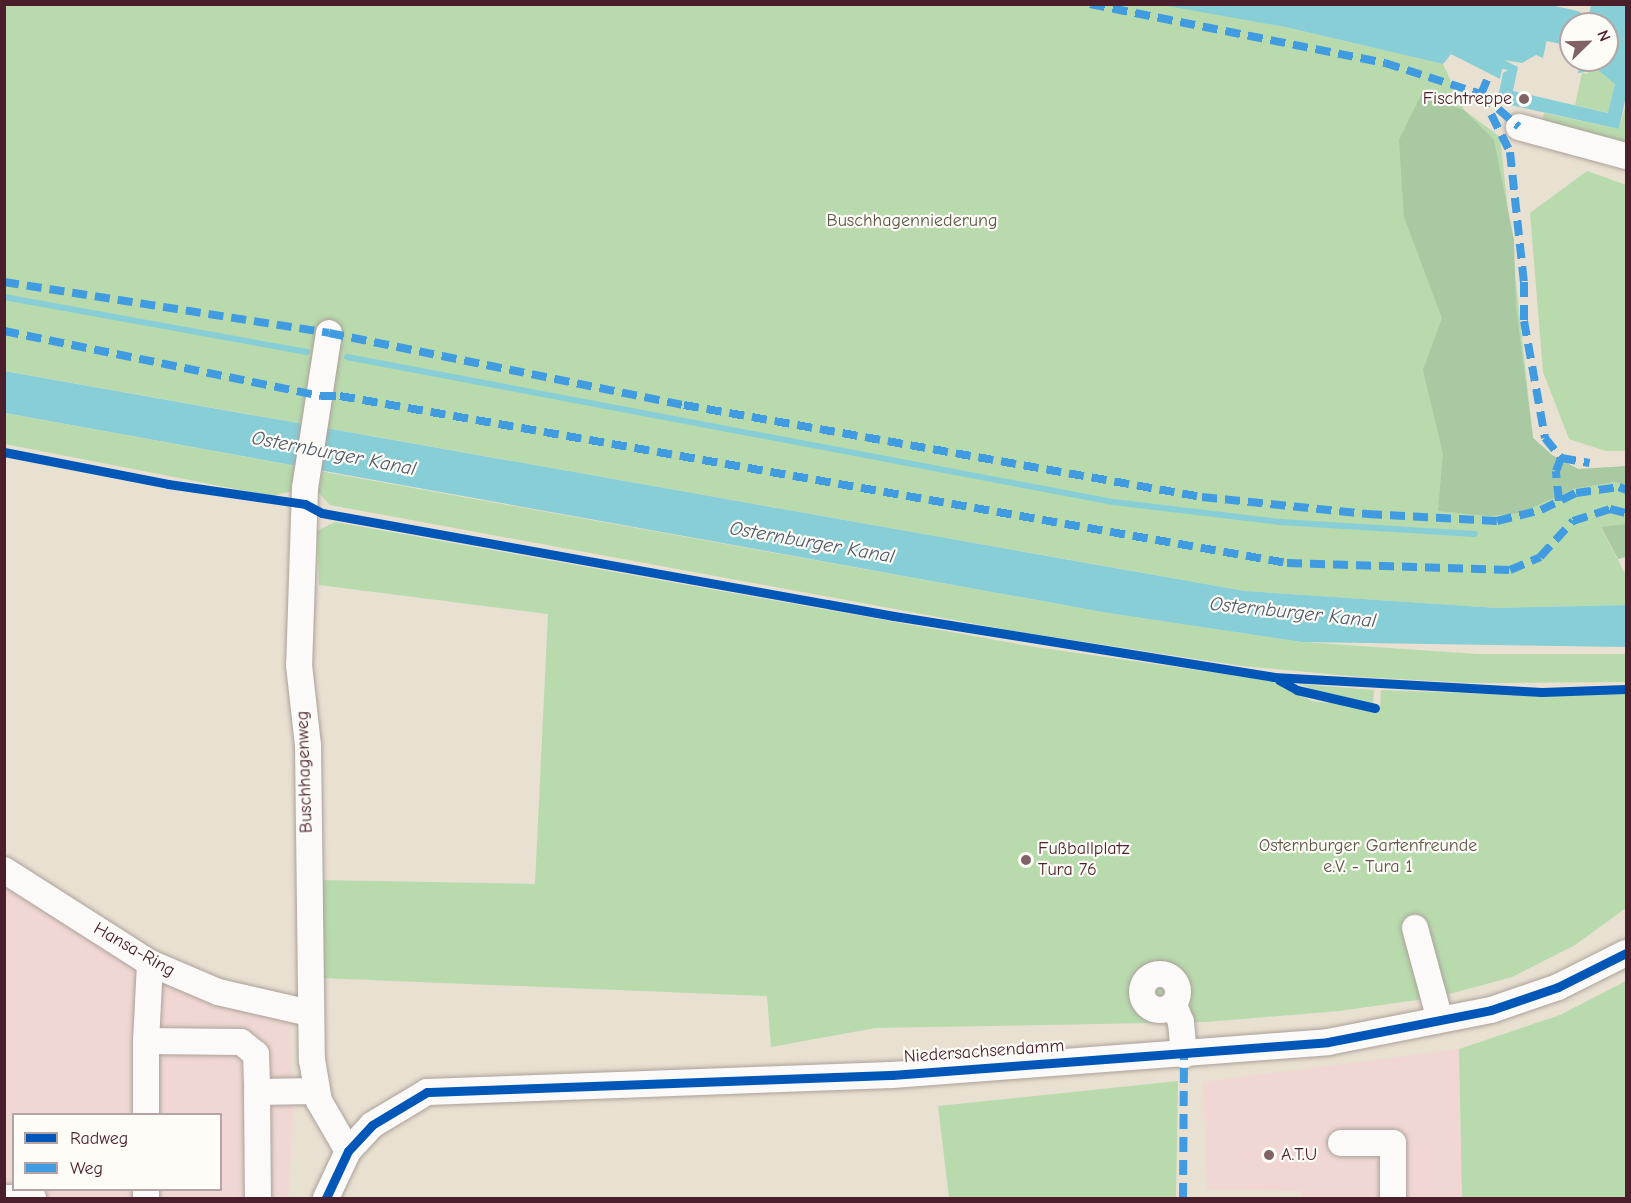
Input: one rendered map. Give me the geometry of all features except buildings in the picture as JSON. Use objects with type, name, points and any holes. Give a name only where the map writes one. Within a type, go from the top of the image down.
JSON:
[{"type":"street","points":[[1519,127],[1626,156]]},
{"type":"street","name":"Buschhagenweg","points":[[329,333],[305,496],[299,665],[308,745],[310,1013],[316,1091],[336,1135],[348,1151]]},
{"type":"street","name":"Hansa-Ring","points":[[4,870],[150,963],[218,992],[310,1013]]},
{"type":"street","points":[[1415,928],[1440,1020]]},
{"type":"street","name":"Niedersachsendamm","points":[[348,1151],[372,1125],[392,1112],[427,1092],[446,1089],[892,1075],[1184,1055],[1328,1042],[1491,1010],[1558,987],[1626,953]]},
{"type":"street","points":[[146,1113],[146,1041],[150,963]]},
{"type":"street","points":[[1174,1005],[1181,1022],[1184,1055]]},
{"type":"street","points":[[146,1041],[241,1042],[256,1054],[258,1198]]},
{"type":"street","points":[[256,1092],[316,1091]]},
{"type":"street","points":[[1341,1143],[1393,1143],[1393,1198]]},
{"type":"street","points":[[326,1198],[348,1151]]},
{"type":"street","points":[[4,1198],[33,1198]]},
{"type":"shaded area","points":[[4,881],[219,1000],[290,1022],[293,1115],[288,1198],[5,1198]]},
{"type":"shaded area","points":[[1459,1049],[1462,1198],[1302,1198],[1302,1191],[1207,1190],[1203,1082]]},
{"type":"green space","name":"Buschhagenniederung","points":[[1162,4],[1285,27],[1443,64],[1464,110],[1500,137],[1533,438],[1552,455],[1578,469],[1575,489],[1615,482],[1626,486],[1626,524],[1601,528],[1626,575],[1626,605],[1497,608],[1245,591],[5,371],[4,5]]},
{"type":"green space","points":[[1588,72],[1603,72],[1615,84],[1609,113],[1575,105],[1582,73],[1587,74]]},
{"type":"green space","points":[[1421,95],[1464,110],[1494,140],[1514,240],[1516,307],[1533,438],[1552,455],[1578,469],[1626,466],[1626,486],[1615,482],[1574,489],[1520,513],[1489,516],[1438,511],[1443,454],[1423,370],[1442,318],[1404,217],[1399,140]]},
{"type":"green space","points":[[1626,104],[1626,145],[1542,123],[1544,113],[1619,129]]},
{"type":"green space","points":[[1587,171],[1626,185],[1626,451],[1606,451],[1569,439],[1543,372],[1530,213]]},
{"type":"green space","points":[[4,413],[301,467],[297,490],[272,496],[5,444]]},
{"type":"green space","points":[[319,471],[1108,613],[1302,642],[1477,654],[1626,654],[1626,682],[1470,683],[1361,677],[1242,666],[1014,631],[330,505],[318,492]]},
{"type":"green space","name":"Osternburger Gartenfreunde e.V. - Tura 1","points":[[335,522],[1029,646],[1272,681],[1312,701],[1380,708],[1381,690],[1537,696],[1626,694],[1626,908],[1575,945],[1512,977],[1438,997],[1339,1011],[1206,1022],[875,1028],[771,1047],[767,996],[321,978],[320,880],[535,884],[548,614],[319,585],[317,531]]},
{"type":"green space","points":[[1626,524],[1626,557],[1618,559],[1601,527]]},
{"type":"green space","points":[[1299,684],[1374,690],[1373,706],[1317,691]]},
{"type":"green space","points":[[1626,981],[1626,1198],[1462,1198],[1459,1049],[1560,1015]]},
{"type":"green space","points":[[1178,1081],[1176,1198],[949,1198],[938,1106]]},
{"type":"water","points":[[1162,5],[1554,5],[1543,58],[1536,55],[1522,63],[1504,60],[1518,67],[1513,91],[1608,113],[1615,84],[1600,72],[1619,72],[1619,12],[1590,12],[1591,5],[1626,5],[1626,96],[1619,129],[1497,102],[1503,73],[1508,70],[1502,69],[1500,79],[1451,54],[1443,64],[1285,27]]},
{"type":"water","name":"Osternburger Kanal","points":[[4,371],[1245,591],[1497,608],[1626,605],[1626,647],[1302,642],[1108,613],[5,413]]},
{"type":"waterway","points":[[1463,4],[1559,25]]},
{"type":"waterway","points":[[4,297],[307,352]]},
{"type":"waterway","points":[[347,357],[1113,502],[1280,522],[1475,534]]},
{"type":"marked path","points":[[1090,4],[1385,63],[1481,94],[1519,127]]},
{"type":"marked path","points":[[1487,80],[1481,94],[1510,152],[1524,282],[1524,321],[1545,438],[1561,458],[1590,463]]},
{"type":"marked path","points":[[4,282],[329,333],[684,405],[1202,497],[1367,514],[1497,521],[1541,510],[1576,493],[1619,487],[1626,490]]},
{"type":"marked path","points":[[4,331],[321,396],[340,396],[1287,563],[1510,570],[1540,557],[1573,521],[1610,509],[1626,513]]},
{"type":"marked path","points":[[1559,501],[1556,471],[1561,458]]},
{"type":"marked path","points":[[1183,1198],[1184,1055]]},
{"type":"cycle path","points":[[4,452],[168,484],[305,504],[322,513],[894,616],[1273,677],[1542,692],[1626,689]]},
{"type":"cycle path","points":[[1279,680],[1297,690],[1375,708]]},
{"type":"cycle path","points":[[326,1198],[348,1151],[372,1125],[427,1092],[892,1075],[1328,1042],[1491,1010],[1558,987],[1626,953]]},
{"type":"place","name":"Fischtreppe","points":[[1524,99]]},
{"type":"place","name":"Fußballplatz Tura 76","points":[[1026,860]]},
{"type":"place","name":"A.T.U","points":[[1269,1155]]}]
